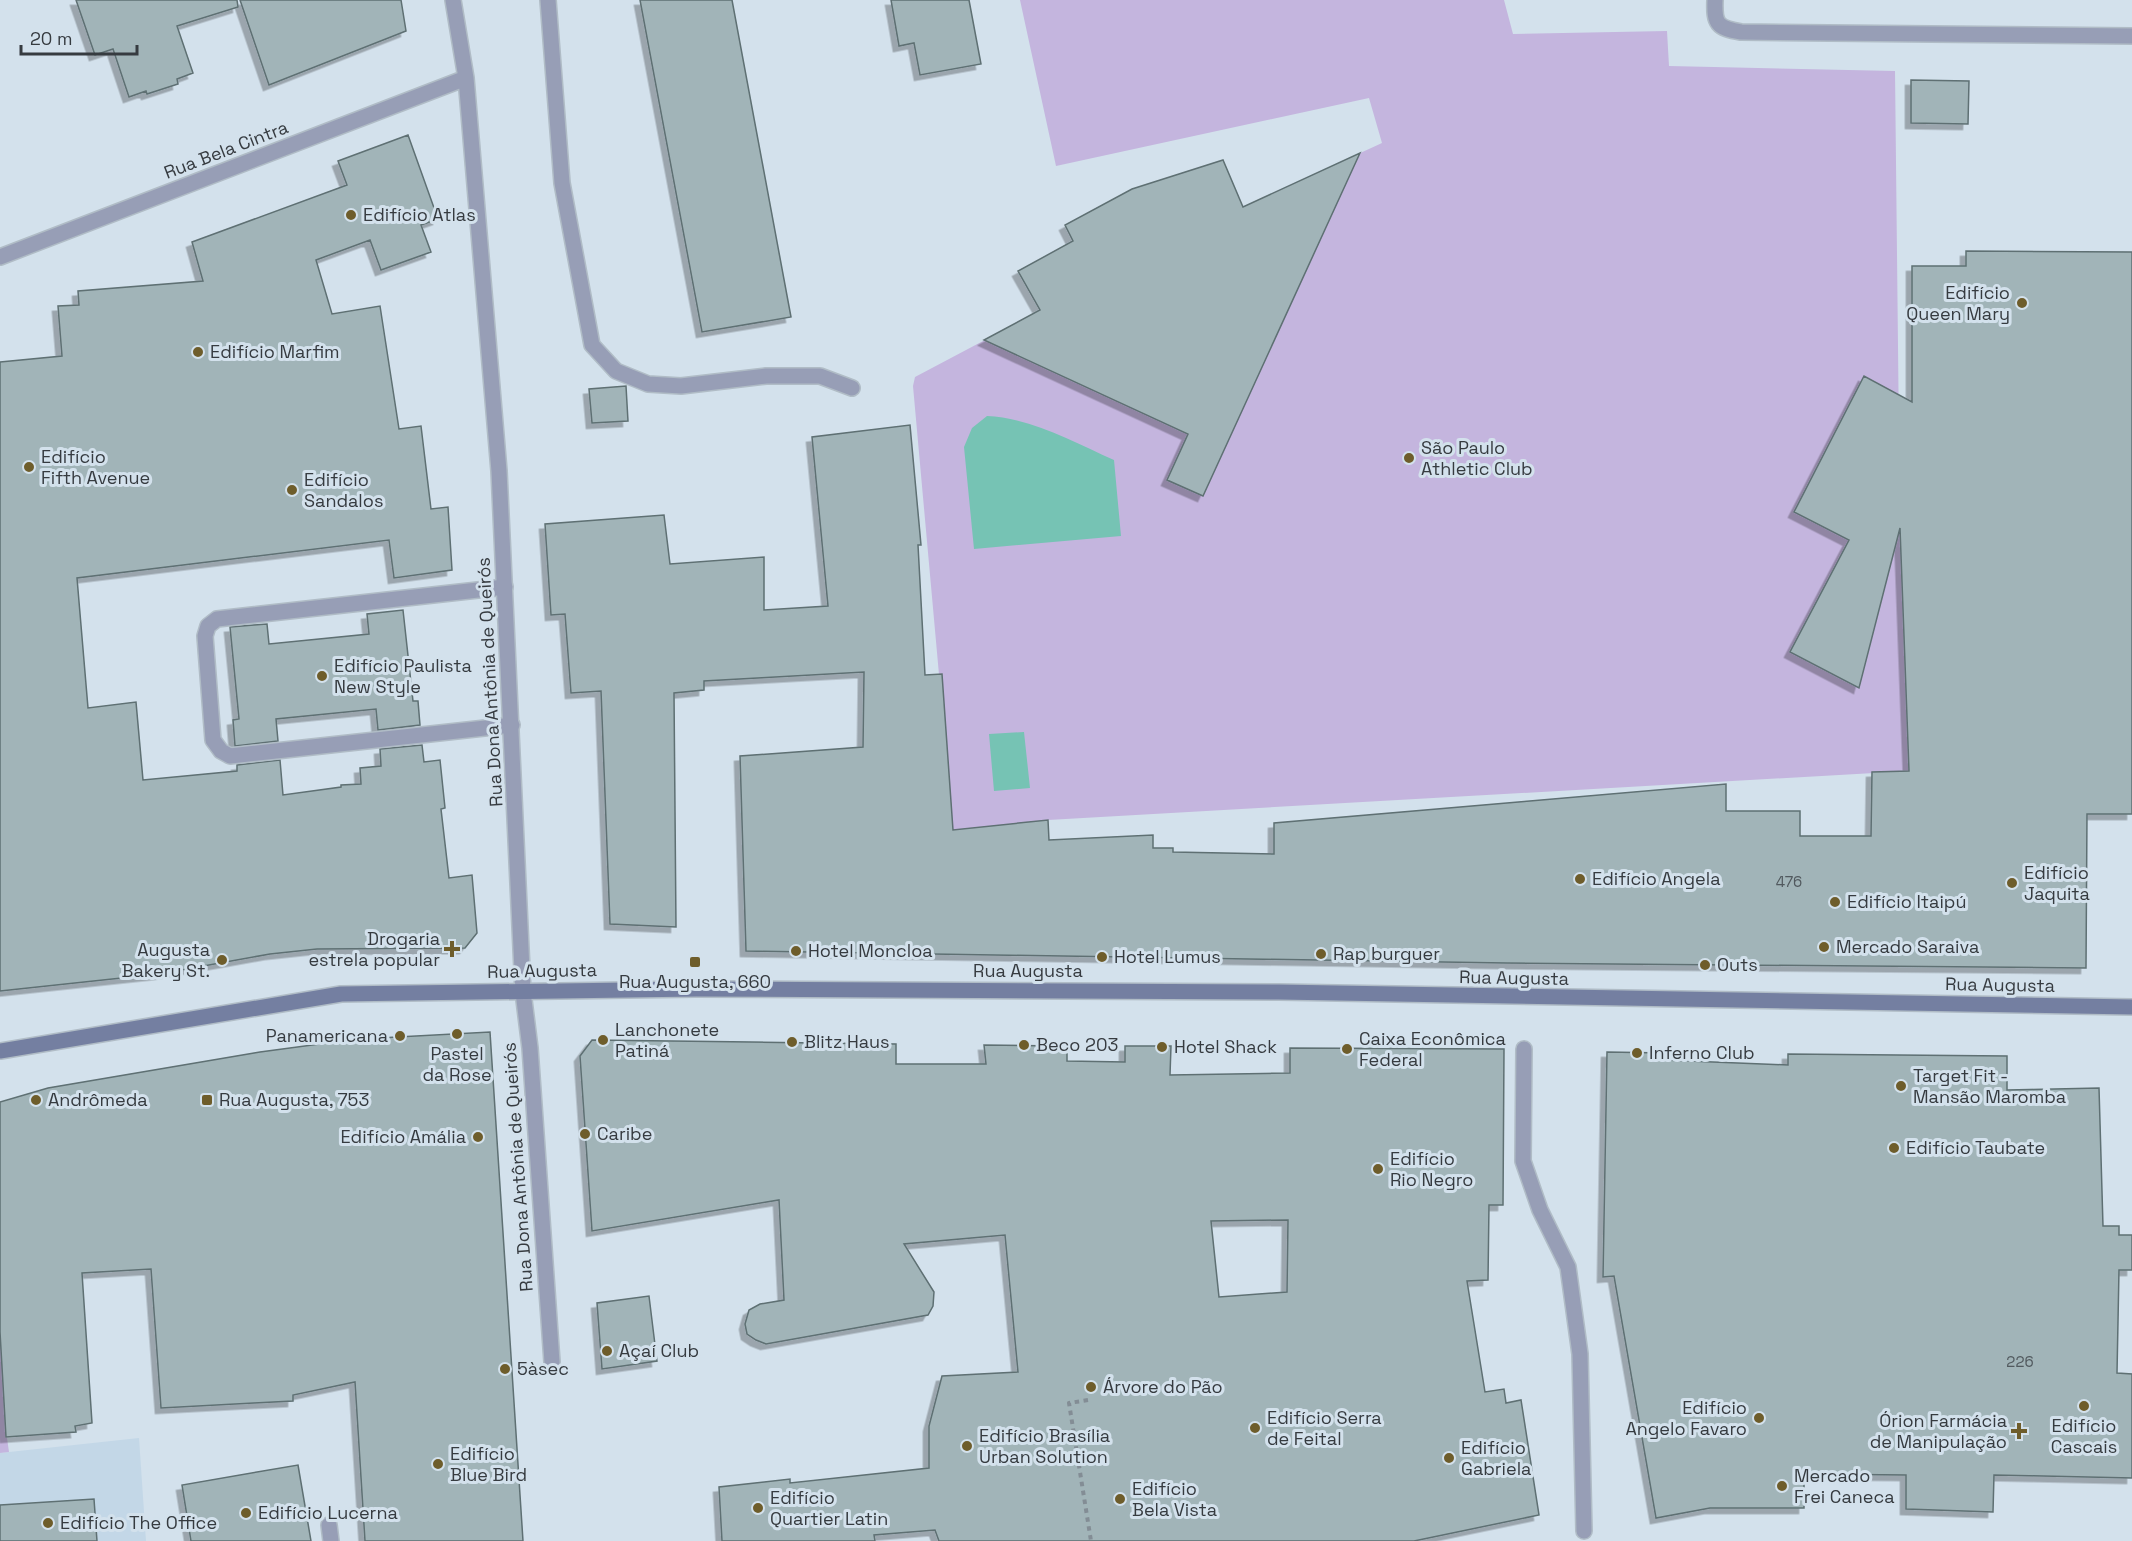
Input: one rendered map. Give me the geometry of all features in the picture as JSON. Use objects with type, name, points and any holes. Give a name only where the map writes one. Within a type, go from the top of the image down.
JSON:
[{"type":"main road","name":"Rua Augusta","points":[[0,1051],[341,994],[696,988],[1267,992],[2132,1007]]},
{"type":"street","name":"Rua Dona Antônia de Queirós","points":[[453,0],[466,78],[499,471],[523,992],[530,1048],[552,1362]]},
{"type":"street","points":[[548,0],[562,183],[592,345],[616,371],[648,384],[681,386],[766,376],[820,376],[852,388]]},
{"type":"street","points":[[1715,0],[1714,18],[1718,24],[1726,30],[1741,32],[2132,36]]},
{"type":"street","name":"Rua Bela Cintra","points":[[0,256],[466,78]]},
{"type":"street","points":[[505,587],[217,619],[208,626],[205,636],[213,740],[221,751],[230,756],[512,725]]},
{"type":"street","points":[[1524,1049],[1524,1161],[1540,1210],[1568,1267],[1580,1354],[1584,1530]]},
{"type":"street","points":[[329,1525],[331,1541]]},
{"type":"path","points":[[1088,1401],[1069,1403],[1091,1541]]},
{"type":"shaded area","name":"São Paulo Athletic Club","points":[[1020,0],[1504,0],[1513,34],[1667,31],[1669,66],[1895,71],[1900,529],[1909,771],[1048,820],[953,830],[913,386],[915,377],[1197,228],[1382,143],[1369,98],[1056,166]]},
{"type":"shaded area","points":[[987,416],[1036,426],[1114,460],[1121,536],[974,549],[964,447],[972,428]]},
{"type":"shaded area","points":[[1024,732],[1030,788],[994,791],[989,734]]},
{"type":"shaded area","points":[[0,1334],[9,1452],[0,1453]]},
{"type":"shaded area","points":[[139,1438],[146,1541],[0,1541],[0,1453]]},
{"type":"building","points":[[76,0],[237,0],[238,7],[177,26],[193,73],[177,79],[178,84],[129,97],[113,49],[95,55]]},
{"type":"building","points":[[240,0],[401,0],[406,31],[269,85]]},
{"type":"building","points":[[640,0],[732,0],[791,317],[702,332]]},
{"type":"building","points":[[891,0],[969,0],[981,64],[920,75],[914,43],[899,46]]},
{"type":"building","points":[[1911,80],[1969,81],[1968,124],[1911,123]]},
{"type":"building","points":[[408,135],[438,219],[421,225],[431,252],[381,270],[370,240],[316,260],[332,314],[380,306],[399,429],[421,426],[431,509],[448,507],[452,570],[394,578],[389,540],[77,578],[88,708],[136,702],[143,780],[237,771],[237,765],[280,760],[283,795],[341,787],[341,785],[361,784],[360,768],[381,766],[380,749],[422,745],[424,762],[440,760],[445,808],[441,809],[449,878],[472,875],[477,933],[465,948],[317,949],[270,954],[159,974],[0,991],[0,362],[62,356],[58,306],[79,305],[78,291],[203,281],[192,242],[347,185],[338,161]]},
{"type":"building","points":[[1360,153],[1203,496],[1167,480],[1188,434],[984,340],[1040,310],[1018,271],[1073,241],[1065,225],[1132,189],[1223,160],[1243,207]]},
{"type":"building","points":[[1966,251],[2132,252],[2132,814],[2087,814],[2086,968],[1506,963],[746,951],[740,756],[863,747],[864,672],[704,681],[704,690],[674,693],[676,927],[610,924],[601,691],[571,693],[565,614],[551,615],[545,524],[664,515],[670,564],[764,557],[764,610],[828,606],[812,437],[910,425],[921,545],[918,545],[925,675],[942,674],[953,830],[1048,820],[1049,840],[1153,835],[1153,848],[1173,848],[1173,852],[1274,854],[1274,823],[1726,784],[1726,811],[1800,811],[1800,836],[1871,836],[1872,772],[1909,771],[1900,528],[1859,688],[1790,652],[1849,540],[1794,512],[1864,376],[1912,402],[1912,266],[1966,266]]},
{"type":"building","points":[[626,386],[628,421],[592,423],[589,389]]},
{"type":"building","name":"Edifício Paulista New Style","points":[[403,610],[413,701],[418,701],[420,725],[378,730],[376,709],[276,719],[278,741],[235,746],[233,720],[239,719],[230,627],[267,624],[269,644],[369,634],[367,614]]},
{"type":"building","points":[[490,1032],[523,1541],[365,1541],[355,1382],[293,1395],[293,1401],[161,1408],[151,1269],[82,1273],[92,1423],[75,1426],[76,1432],[6,1437],[0,1332],[0,1102],[48,1088],[260,1052],[379,1036],[379,1038]]},
{"type":"building","points":[[592,1040],[896,1044],[896,1064],[986,1064],[984,1045],[1067,1046],[1067,1061],[1125,1062],[1125,1046],[1171,1046],[1170,1075],[1290,1073],[1290,1048],[1504,1049],[1503,1205],[1489,1205],[1488,1280],[1467,1281],[1485,1392],[1504,1389],[1506,1403],[1521,1400],[1539,1515],[1414,1541],[939,1541],[935,1530],[874,1535],[875,1541],[722,1541],[719,1487],[790,1479],[790,1483],[929,1468],[929,1426],[942,1376],[1018,1372],[1005,1235],[904,1244],[934,1292],[933,1306],[928,1315],[766,1344],[756,1340],[747,1334],[745,1324],[749,1310],[760,1304],[784,1300],[779,1200],[592,1231],[580,1056]],"holes":[[[1288,1220],[1287,1292],[1219,1297],[1211,1221]]]},
{"type":"building","points":[[1607,1052],[1664,1053],[1664,1060],[1788,1065],[1788,1054],[2007,1056],[2007,1090],[2099,1088],[2103,1226],[2119,1226],[2119,1235],[2132,1235],[2132,1270],[2119,1270],[2117,1373],[2132,1374],[2132,1478],[1994,1475],[1993,1512],[1906,1509],[1906,1475],[1804,1474],[1804,1508],[1710,1508],[1656,1518],[1614,1276],[1603,1277]]},
{"type":"building","points":[[649,1296],[657,1361],[602,1369],[597,1303]]},
{"type":"building","name":"Edifício Lucerna","points":[[298,1465],[311,1541],[191,1541],[182,1485]]},
{"type":"building","name":"Edifício The Office","points":[[94,1499],[97,1541],[0,1541],[0,1505]]},
{"type":"place","name":"Edifício Atlas","points":[[351,215]]},
{"type":"place","name":"Edifício Queen Mary","points":[[2022,303]]},
{"type":"place","name":"Edifício Marfim","points":[[198,352]]},
{"type":"place","name":"São Paulo Athletic Club","points":[[1409,458]]},
{"type":"place","name":"Edifício Fifth Avenue","points":[[29,467]]},
{"type":"place","name":"Edifício Sandalos","points":[[292,490]]},
{"type":"place","name":"Edifício Paulista New Style","points":[[322,676]]},
{"type":"place","name":"Edifício Angela","points":[[1580,879]]},
{"type":"place","name":"Edifício Jaquita","points":[[2012,883]]},
{"type":"place","name":"Edifício Itaipú","points":[[1835,902]]},
{"type":"place","name":"Mercado Saraiva","points":[[1824,947]]},
{"type":"place","name":"Drogaria estrela popular","points":[[452,949]]},
{"type":"place","name":"Hotel Moncloa","points":[[796,951]]},
{"type":"place","name":"Rap burguer","points":[[1321,954]]},
{"type":"place","name":"Hotel Lumus","points":[[1102,957]]},
{"type":"place","name":"Augusta Bakery St.","points":[[222,960]]},
{"type":"place","name":"Rua Augusta, 660","points":[[695,962]]},
{"type":"place","name":"Outs","points":[[1705,965]]},
{"type":"place","name":"Pastel da Rose","points":[[457,1034]]},
{"type":"place","name":"Panamericana","points":[[400,1036]]},
{"type":"place","name":"Lanchonete Patiná","points":[[603,1040]]},
{"type":"place","name":"Blitz Haus","points":[[792,1042]]},
{"type":"place","name":"Beco 203","points":[[1024,1045]]},
{"type":"place","name":"Hotel Shack","points":[[1162,1047]]},
{"type":"place","name":"Caixa Econômica Federal","points":[[1347,1049]]},
{"type":"place","name":"Inferno Club","points":[[1637,1053]]},
{"type":"place","name":"Target Fit - Mansão Maromba","points":[[1901,1086]]},
{"type":"place","name":"Andrômeda","points":[[36,1100]]},
{"type":"place","name":"Rua Augusta, 753","points":[[207,1100]]},
{"type":"place","name":"Caribe","points":[[585,1134]]},
{"type":"place","name":"Edifício Amália","points":[[478,1137]]},
{"type":"place","name":"Edifício Taubate","points":[[1894,1148]]},
{"type":"place","name":"Edifício Rio Negro","points":[[1378,1169]]},
{"type":"place","name":"Açaí Club","points":[[607,1351]]},
{"type":"place","name":"5àsec","points":[[505,1369]]},
{"type":"place","name":"Árvore do Pão","points":[[1091,1387]]},
{"type":"place","name":"Edifício Cascais","points":[[2084,1406]]},
{"type":"place","name":"Edifício Angelo Favaro","points":[[1759,1418]]},
{"type":"place","name":"Edifício Serra de Feital","points":[[1255,1428]]},
{"type":"place","name":"Órion Farmácia de Manipulação","points":[[2019,1431]]},
{"type":"place","name":"Edifício Brasília Urban Solution","points":[[967,1446]]},
{"type":"place","name":"Edifício Gabriela","points":[[1449,1458]]},
{"type":"place","name":"Edifício Blue Bird","points":[[438,1464]]},
{"type":"place","name":"Mercado Frei Caneca","points":[[1782,1486]]},
{"type":"place","name":"Edifício Bela Vista","points":[[1120,1499]]},
{"type":"place","name":"Edifício Quartier Latin","points":[[758,1508]]},
{"type":"place","name":"Edifício Lucerna","points":[[246,1513]]},
{"type":"place","name":"Edifício The Office","points":[[48,1523]]}]
